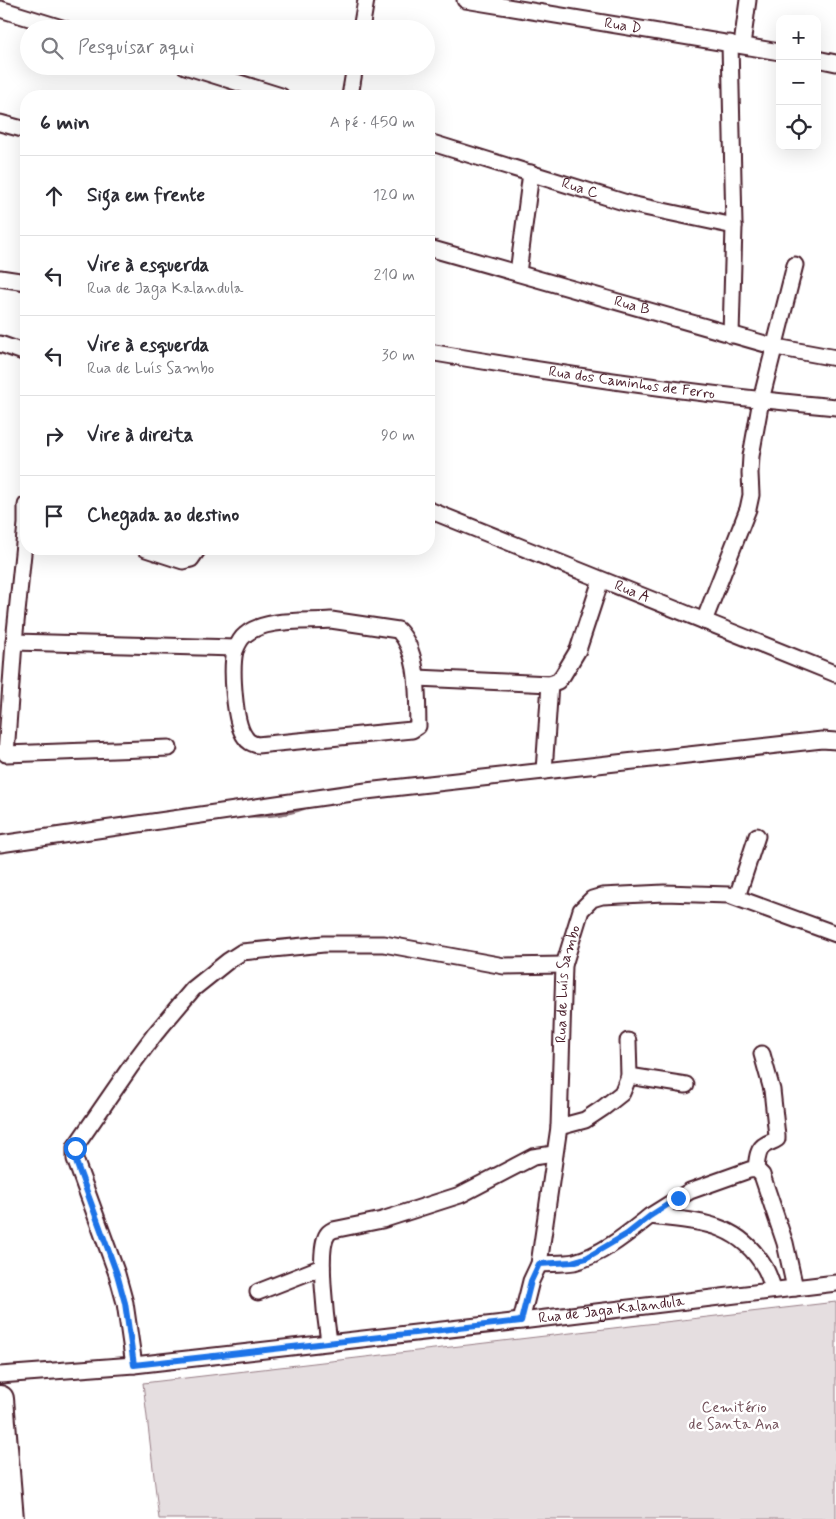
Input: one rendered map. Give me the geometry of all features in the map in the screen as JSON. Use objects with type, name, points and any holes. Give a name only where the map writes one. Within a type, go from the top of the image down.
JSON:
[{"type":"highway","points":[[0,1399],[10,1519]]},
{"type":"street","points":[[363,20],[366,0]]},
{"type":"street","name":"Rua D","points":[[465,0],[776,51]]},
{"type":"street","points":[[731,334],[736,44],[748,0]]},
{"type":"street","points":[[0,9],[36,20]]},
{"type":"street","points":[[821,60],[836,63]]},
{"type":"street","points":[[214,75],[262,90]]},
{"type":"street","points":[[351,90],[354,75]]},
{"type":"street","points":[[0,123],[20,128]]},
{"type":"street","name":"Rua C","points":[[435,144],[630,204],[734,226]]},
{"type":"street","points":[[518,273],[531,173]]},
{"type":"street","name":"Rua B","points":[[435,250],[776,347],[836,358]]},
{"type":"street","points":[[704,621],[748,509],[751,495],[751,456],[761,400],[776,347],[795,265]]},
{"type":"street","points":[[0,278],[20,281]]},
{"type":"street","points":[[0,344],[20,351]]},
{"type":"street","name":"Rua dos Caminhos de Ferro","points":[[435,353],[558,374],[761,400],[836,407]]},
{"type":"street","name":"Rua A","points":[[435,512],[836,674]]},
{"type":"street","points":[[23,555],[6,754],[169,748]]},
{"type":"street","points":[[166,555],[186,561],[194,555]]},
{"type":"street","points":[[417,678],[550,684],[558,681],[578,650],[601,580]]},
{"type":"street","points":[[331,620],[398,630],[405,637],[410,648],[417,678],[418,726],[412,730],[257,745],[250,742],[244,736],[240,726],[233,671],[236,648],[245,635],[257,627],[268,624],[331,620]]},
{"type":"street","points":[[14,642],[236,648]]},
{"type":"street","points":[[544,771],[550,684]]},
{"type":"street","points":[[0,844],[366,791],[822,740],[836,741]]},
{"type":"street","points":[[737,897],[757,836]]},
{"type":"street","name":"Rua de Luís Sambo","points":[[521,1321],[531,1281],[539,1264],[559,1127],[564,965],[581,910],[592,899],[602,896],[664,893],[718,894],[737,897],[836,934]]},
{"type":"street","points":[[134,1365],[125,1303],[117,1274],[75,1159],[75,1148],[131,1066],[193,989],[228,960],[242,952],[324,944],[384,944],[504,966],[564,965]]},
{"type":"street","points":[[559,1127],[585,1120],[622,1093],[629,1076],[628,1041]]},
{"type":"street","points":[[756,1169],[761,1147],[777,1139],[772,1090],[762,1054]]},
{"type":"street","points":[[629,1076],[686,1085]]},
{"type":"street","points":[[329,1342],[322,1266],[324,1241],[327,1234],[333,1230],[382,1220],[460,1195],[534,1157],[554,1154]]},
{"type":"street","points":[[539,1264],[572,1262],[586,1258],[627,1234],[650,1216],[690,1191],[756,1169]]},
{"type":"street","points":[[756,1169],[762,1175],[785,1243],[795,1288]]},
{"type":"street","points":[[650,1216],[714,1225],[726,1229],[740,1239],[766,1269],[774,1290]]},
{"type":"street","points":[[258,1292],[322,1266]]},
{"type":"street","name":"Rua de Jaga Kalandula","points":[[0,1375],[134,1365],[836,1283]]},
{"type":"green space","name":"Cemitério de Santa Ana","points":[[836,1302],[836,1519],[159,1519],[143,1383]]},
{"type":"waterway","points":[[675,763],[695,761]]},
{"type":"waterway","points":[[246,815],[279,814],[296,811],[310,805]]},
{"type":"route","points":[[75,1148],[75,1159],[117,1274],[125,1303],[134,1365],[521,1321],[531,1281],[539,1264],[572,1262],[586,1258],[609,1246],[678,1198]]}]
